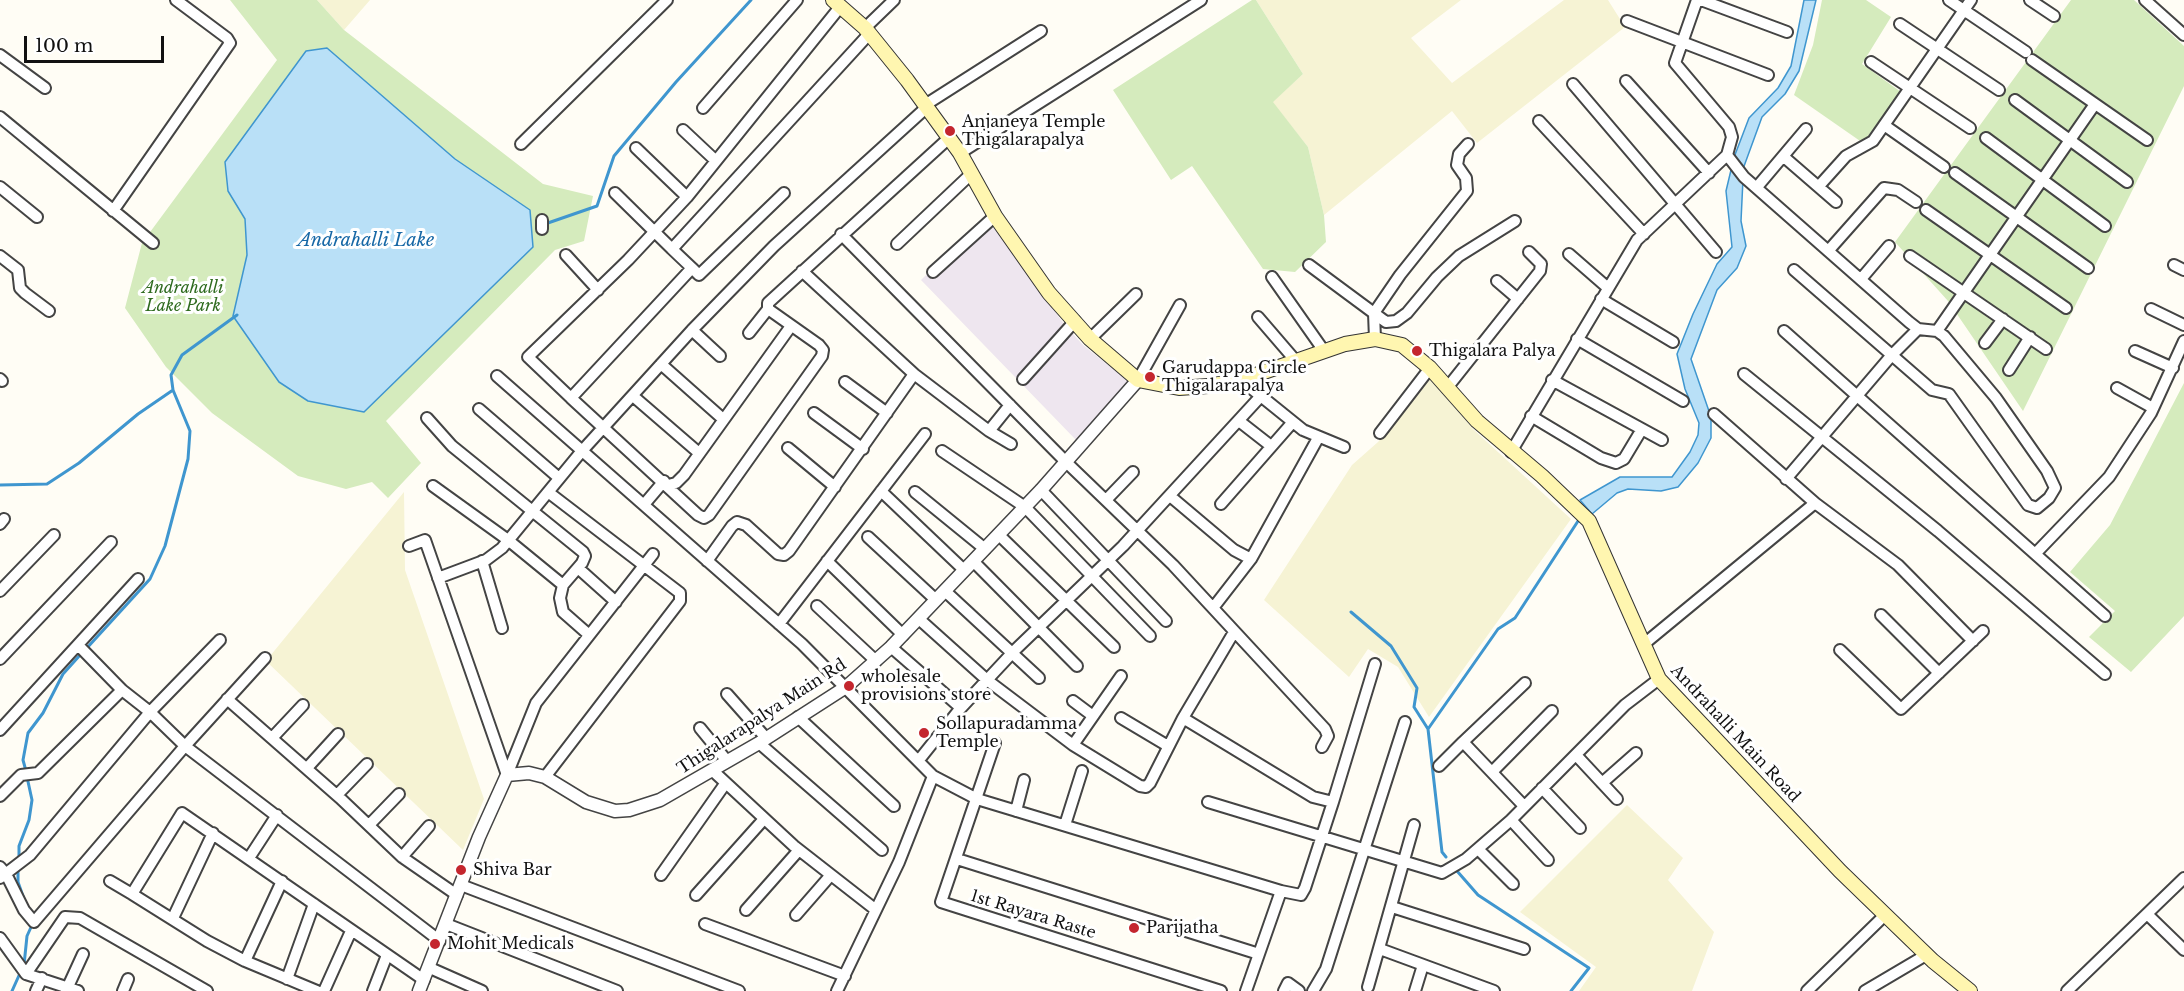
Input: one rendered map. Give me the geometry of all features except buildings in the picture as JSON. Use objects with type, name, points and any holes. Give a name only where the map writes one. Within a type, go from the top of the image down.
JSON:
[{"type":"main road","name":"Andrahalli Main Road","points":[[837,3],[867,31],[926,106],[960,153],[995,216],[1049,293],[1090,339],[1138,380],[1179,388],[1208,386],[1241,380],[1324,351],[1375,339],[1402,345],[1430,368],[1477,421],[1576,506],[1589,521],[1659,679],[1840,871],[1964,990]]},
{"type":"street","points":[[113,211],[230,43],[227,38],[176,0]]},
{"type":"street","points":[[520,144],[667,0]]},
{"type":"street","points":[[703,108],[797,0]]},
{"type":"street","points":[[672,249],[894,0]]},
{"type":"street","points":[[960,153],[1201,0]]},
{"type":"street","points":[[1511,452],[1637,240],[1709,173],[1728,159],[1732,136],[1728,127],[1675,63],[1699,0],[1787,32]]},
{"type":"street","points":[[1949,0],[2147,140]]},
{"type":"street","points":[[1819,186],[1846,156],[1873,141],[1971,0]]},
{"type":"street","points":[[2030,0],[2054,16]]},
{"type":"street","points":[[2145,0],[2184,35]]},
{"type":"street","points":[[768,309],[819,345],[823,351],[822,356],[709,515],[704,518],[698,515],[528,357],[656,232],[687,197],[837,3]]},
{"type":"street","points":[[1627,21],[1768,75]]},
{"type":"street","points":[[1900,24],[1999,90]]},
{"type":"street","points":[[438,578],[482,561],[508,540],[581,452],[692,330],[774,246],[926,106],[1041,31]]},
{"type":"street","points":[[0,55],[45,88]]},
{"type":"street","points":[[1871,62],[1970,128]]},
{"type":"street","points":[[1626,81],[1709,173]]},
{"type":"street","points":[[1573,84],[1716,252]]},
{"type":"street","points":[[2015,100],[2127,183]]},
{"type":"street","points":[[1937,331],[2095,104]]},
{"type":"street","points":[[0,117],[153,243]]},
{"type":"street","points":[[1539,122],[1644,234]]},
{"type":"street","points":[[1884,125],[1944,167]]},
{"type":"street","points":[[1757,188],[1806,129]]},
{"type":"street","points":[[683,130],[716,161]]},
{"type":"street","points":[[749,333],[768,309],[768,303],[841,234],[949,138]]},
{"type":"street","points":[[1986,138],[2104,226]]},
{"type":"street","points":[[1375,339],[1374,313],[1400,275],[1467,191],[1466,178],[1457,165],[1459,154],[1468,144]]},
{"type":"street","points":[[636,148],[687,197]]},
{"type":"street","points":[[1784,158],[1836,202]]},
{"type":"street","points":[[1728,159],[1744,177],[1918,329],[1937,331],[1996,398],[2047,471],[2055,488],[2054,492],[2037,508],[2028,505],[1949,394],[1932,390],[1794,270]]},
{"type":"street","points":[[1955,173],[2088,268]]},
{"type":"street","points":[[897,244],[971,174]]},
{"type":"street","points":[[0,187],[37,217]]},
{"type":"street","points":[[1829,250],[1884,188],[1898,190],[1916,202]]},
{"type":"street","points":[[615,193],[699,275],[784,193]]},
{"type":"street","points":[[1926,210],[2066,308]]},
{"type":"street","points":[[933,272],[995,216]]},
{"type":"street","points":[[1309,265],[1386,322],[1396,321],[1407,313],[1437,277],[1459,256],[1515,221]]},
{"type":"street","points":[[841,234],[1066,462],[1138,530],[1213,608],[1325,729],[1328,736],[1322,747]]},
{"type":"street","points":[[1861,279],[1889,246]]},
{"type":"street","points":[[1447,388],[1541,267],[1529,252]]},
{"type":"street","points":[[1569,254],[1608,288]]},
{"type":"street","points":[[566,255],[598,290]]},
{"type":"street","points":[[0,256],[18,270],[20,288],[49,311]]},
{"type":"street","points":[[1910,256],[2046,349]]},
{"type":"street","points":[[571,398],[692,268]]},
{"type":"street","points":[[802,271],[914,374],[989,432],[1011,444]]},
{"type":"street","points":[[1272,277],[1324,351]]},
{"type":"street","points":[[1497,281],[1518,299]]},
{"type":"street","points":[[1090,339],[1136,294]]},
{"type":"street","points":[[1601,299],[1672,342]]},
{"type":"street","points":[[1138,380],[1180,305]]},
{"type":"street","points":[[2151,309],[2184,324]]},
{"type":"street","points":[[1258,317],[1295,360]]},
{"type":"street","points":[[1986,343],[2003,319]]},
{"type":"street","points":[[1023,379],[1075,321]]},
{"type":"street","points":[[647,501],[666,483],[676,483],[684,476],[792,326]]},
{"type":"street","points":[[1786,479],[1891,356],[1918,329]]},
{"type":"street","points":[[692,330],[720,356]]},
{"type":"street","points":[[1784,331],[2105,616]]},
{"type":"street","points":[[2009,370],[2030,337]]},
{"type":"street","points":[[1577,339],[1683,401]]},
{"type":"street","points":[[2035,554],[2109,477],[2153,408],[2184,341]]},
{"type":"street","points":[[2135,351],[2173,368]]},
{"type":"street","points":[[661,364],[723,419]]},
{"type":"street","points":[[1380,433],[1430,368]]},
{"type":"street","points":[[707,561],[732,525],[737,522],[746,525],[778,554],[784,555],[836,487],[914,374]]},
{"type":"street","points":[[1744,374],[1938,531],[2105,674]]},
{"type":"street","points":[[497,376],[779,624],[846,687],[933,776],[977,799],[1281,891],[1301,895],[1333,802],[1375,664]]},
{"type":"street","name":"Thigalarapalya Main Rd","points":[[507,775],[529,773],[545,777],[586,802],[615,811],[629,810],[660,800],[762,740],[846,687],[891,647],[1041,490],[1138,380]]},
{"type":"street","points":[[1241,380],[1292,423],[1318,438],[1344,447]]},
{"type":"street","points":[[1552,380],[1662,440]]},
{"type":"street","points":[[845,382],[887,413]]},
{"type":"street","points":[[2117,388],[2153,408]]},
{"type":"street","points":[[633,396],[699,453]]},
{"type":"street","points":[[919,760],[1011,654],[1138,530],[1260,397]]},
{"type":"street","points":[[989,432],[1010,405]]},
{"type":"street","points":[[479,409],[559,478]]},
{"type":"street","points":[[814,413],[863,449]]},
{"type":"street","points":[[1714,414],[1786,479],[1898,566],[1973,641]]},
{"type":"street","points":[[1531,416],[1601,458],[1616,463],[1624,459],[1642,429]]},
{"type":"street","points":[[428,418],[452,446],[583,552],[585,556],[563,585],[560,598],[562,612],[588,634]]},
{"type":"street","points":[[1239,421],[1271,447]]},
{"type":"street","points":[[1221,504],[1292,423]]},
{"type":"street","points":[[779,624],[925,434]]},
{"type":"street","points":[[1213,608],[1251,559],[1318,438]]},
{"type":"street","points":[[788,448],[836,487]]},
{"type":"street","points":[[942,451],[1025,507],[1150,636]]},
{"type":"street","points":[[1106,500],[1133,472]]},
{"type":"street","points":[[433,486],[508,540],[563,585]]},
{"type":"street","points":[[1041,490],[1166,621]]},
{"type":"street","points":[[881,491],[1039,629],[1077,666]]},
{"type":"street","points":[[545,777],[680,602],[680,593],[548,492]]},
{"type":"street","points":[[915,492],[985,549]]},
{"type":"street","points":[[1170,496],[1234,550],[1251,559]]},
{"type":"street","points":[[1644,644],[1815,502]]},
{"type":"street","points":[[0,591],[54,535]]},
{"type":"street","points":[[999,535],[1114,647]]},
{"type":"street","points":[[868,537],[936,600]]},
{"type":"street","points":[[409,546],[425,540],[507,775]]},
{"type":"street","points":[[0,659],[111,542]]},
{"type":"street","points":[[132,894],[182,813],[387,955],[422,986],[536,702],[653,554]]},
{"type":"street","points":[[482,561],[502,628]]},
{"type":"street","points":[[827,561],[903,635]]},
{"type":"street","points":[[578,568],[616,602]]},
{"type":"street","points":[[0,730],[82,649],[138,579]]},
{"type":"street","points":[[945,591],[1039,678]]},
{"type":"street","points":[[817,606],[876,661]]},
{"type":"street","points":[[1881,615],[1939,673]]},
{"type":"street","points":[[919,619],[987,680],[1073,745],[1140,786],[1146,787],[1183,718],[1234,632]]},
{"type":"street","points":[[1840,650],[1901,709],[1983,631]]},
{"type":"street","points":[[220,640],[150,712],[30,855],[2,873],[24,910],[34,922],[185,746],[265,658]]},
{"type":"street","points":[[891,647],[962,708]]},
{"type":"street","points":[[82,649],[122,690],[150,712],[185,746],[440,941]]},
{"type":"street","points":[[1073,745],[1121,676]]},
{"type":"street","points":[[1208,802],[1442,873],[1478,849],[1511,820],[1625,705],[1659,679]]},
{"type":"street","points":[[1439,766],[1525,683]]},
{"type":"street","points":[[0,796],[21,775],[38,773],[122,690]]},
{"type":"street","points":[[727,694],[762,740],[882,850]]},
{"type":"street","points":[[227,699],[337,795],[402,857],[459,890],[739,991]]},
{"type":"street","points":[[1073,701],[1093,716]]},
{"type":"street","points":[[272,738],[303,705]]},
{"type":"street","points":[[1492,772],[1552,711]]},
{"type":"street","points":[[798,717],[894,806]]},
{"type":"street","points":[[1121,718],[1168,746]]},
{"type":"street","points":[[1183,718],[1313,796],[1333,802]]},
{"type":"street","points":[[1313,991],[1326,969],[1362,849],[1405,722]]},
{"type":"street","points":[[700,728],[727,761]]},
{"type":"street","points":[[307,768],[338,734]]},
{"type":"street","points":[[1463,742],[1524,806]]},
{"type":"street","name":"1st Rayara Raste","points":[[995,743],[941,902],[1221,991]]},
{"type":"street","points":[[1602,783],[1636,753]]},
{"type":"street","points":[[1576,755],[1617,799]]},
{"type":"street","points":[[337,795],[367,764]]},
{"type":"street","points":[[712,770],[799,850],[876,910]]},
{"type":"street","points":[[1065,825],[1082,771]]},
{"type":"street","points":[[837,991],[899,862],[933,776]]},
{"type":"street","points":[[1016,810],[1024,780]]},
{"type":"street","points":[[661,875],[725,784]]},
{"type":"street","points":[[1542,788],[1580,828]]},
{"type":"street","points":[[369,825],[399,794]]},
{"type":"street","points":[[249,858],[277,815]]},
{"type":"street","points":[[696,895],[764,819]]},
{"type":"street","points":[[1511,820],[1548,860]]},
{"type":"street","points":[[1368,987],[1414,825]]},
{"type":"street","points":[[402,857],[429,826]]},
{"type":"street","points":[[173,918],[213,833]]},
{"type":"street","points":[[1478,849],[1513,884]]},
{"type":"street","points":[[746,910],[799,850]]},
{"type":"street","points":[[957,859],[1259,954]]},
{"type":"street","points":[[796,915],[830,876]]},
{"type":"street","points":[[2067,991],[2184,878]]},
{"type":"street","points":[[110,881],[207,941],[245,961],[317,991]]},
{"type":"street","points":[[245,961],[282,881]]},
{"type":"street","points":[[1246,991],[1281,891]]},
{"type":"street","points":[[287,979],[314,904]]},
{"type":"street","points":[[1392,907],[1524,949]]},
{"type":"street","points":[[2147,914],[2184,950]]},
{"type":"street","points":[[1807,991],[1885,915]]},
{"type":"street","points":[[26,974],[65,916],[80,918],[207,991]]},
{"type":"street","points":[[446,924],[617,991]]},
{"type":"street","points":[[705,924],[845,976]]},
{"type":"street","points":[[324,991],[351,931]]},
{"type":"street","points":[[0,938],[26,974],[70,990],[82,954]]},
{"type":"street","points":[[1380,949],[1494,991]]},
{"type":"street","points":[[373,991],[387,955]]},
{"type":"street","points":[[1865,991],[1926,955]]},
{"type":"street","points":[[1415,991],[1423,965]]},
{"type":"street","points":[[430,968],[482,991]]},
{"type":"street","points":[[36,991],[42,978]]},
{"type":"street","points":[[123,991],[128,979]]},
{"type":"street","points":[[1284,991],[1288,983],[1299,991]]},
{"type":"shaded area","points":[[317,0],[370,0],[344,30]]},
{"type":"shaded area","points":[[1256,0],[1461,0],[1411,38],[1452,83],[1564,0],[1608,0],[1625,27],[1477,143],[1452,111],[1324,215],[1308,147],[1272,102],[1303,74]]},
{"type":"shaded area","points":[[986,216],[1064,324],[1083,345],[1129,382],[1077,441],[921,280]]},
{"type":"shaded area","points":[[1430,379],[1474,430],[1571,519],[1429,717],[1398,667],[1368,649],[1349,677],[1264,600],[1352,465],[1378,442]]},
{"type":"shaded area","points":[[404,492],[405,570],[484,799],[463,850],[266,661]]},
{"type":"shaded area","points":[[1627,805],[1683,858],[1668,880],[1714,932],[1692,991],[1579,991],[1596,967],[1520,912]]},
{"type":"green space","name":"Andrahalli Lake Park","points":[[230,0],[317,0],[344,30],[543,184],[593,196],[584,241],[555,250],[386,421],[421,463],[388,498],[372,482],[346,489],[298,476],[212,413],[166,367],[125,308],[142,243],[277,60]],"holes":[[[326,48],[455,159],[530,210],[533,247],[233,316],[247,255],[245,219]]]},
{"type":"green space","points":[[1252,0],[1256,0],[1303,74],[1273,102],[1308,147],[1324,215],[1326,242],[1295,272],[1263,269],[1192,166],[1171,180],[1113,90]]},
{"type":"green space","points":[[1822,0],[1866,0],[1891,17],[1862,64],[1901,92],[1863,143],[1794,95],[1813,45]]},
{"type":"green space","points":[[2071,0],[2134,0],[2184,46],[2184,86],[2023,411],[1948,301],[1895,242]]},
{"type":"green space","points":[[2184,383],[2184,616],[2131,672],[2089,637],[2115,611],[2070,572],[2110,525]]},
{"type":"water","points":[[1804,0],[1816,0],[1799,71],[1785,94],[1762,117],[1743,169],[1733,160],[1749,118],[1778,88],[1791,66]]},
{"type":"water","name":"Andrahalli Lake","points":[[327,48],[455,159],[530,210],[533,247],[364,412],[308,401],[279,382],[233,316],[247,255],[245,219],[228,191],[225,162],[306,51]]},
{"type":"water","points":[[1731,170],[1743,179],[1741,221],[1746,246],[1737,268],[1717,290],[1691,359],[1711,417],[1711,438],[1698,463],[1678,487],[1661,491],[1628,489],[1617,493],[1592,514],[1580,500],[1620,477],[1672,477],[1690,452],[1698,435],[1699,423],[1685,389],[1677,354],[1717,264],[1732,247],[1726,191]]},
{"type":"waterway","points":[[545,224],[597,206],[614,156],[676,82],[751,0]]},
{"type":"waterway","points":[[0,485],[47,484],[79,463],[138,414],[173,390],[171,375],[182,355],[237,315]]},
{"type":"waterway","points":[[86,649],[150,579],[165,546],[188,459],[190,431],[173,390]]},
{"type":"waterway","points":[[1428,729],[1498,629],[1515,618],[1580,518]]},
{"type":"waterway","points":[[1351,612],[1391,646],[1417,688],[1414,707],[1428,729],[1442,852],[1446,857]]},
{"type":"waterway","points":[[26,771],[23,760],[28,733],[43,713],[63,674],[81,654]]},
{"type":"waterway","points":[[19,861],[19,846],[29,820],[32,800],[27,777]]},
{"type":"waterway","points":[[18,867],[18,882],[24,899]]},
{"type":"waterway","points":[[1457,871],[1478,895],[1589,968],[1571,991]]},
{"type":"waterway","points":[[24,965],[27,936],[32,925]]},
{"type":"waterway","points":[[12,991],[21,971]]},
{"type":"place","name":"Anjaneya Temple Thigalarapalya","points":[[950,131]]},
{"type":"place","name":"Thigalara Palya","points":[[1417,351]]},
{"type":"place","name":"Garudappa Circle Thigalarapalya","points":[[1150,377]]},
{"type":"place","name":"wholesale provisions store","points":[[849,686]]},
{"type":"place","name":"Sollapuradamma Temple","points":[[924,733]]},
{"type":"place","name":"Shiva Bar","points":[[461,870]]},
{"type":"place","name":"Parijatha","points":[[1134,928]]},
{"type":"place","name":"Mohit Medicals","points":[[435,944]]}]
